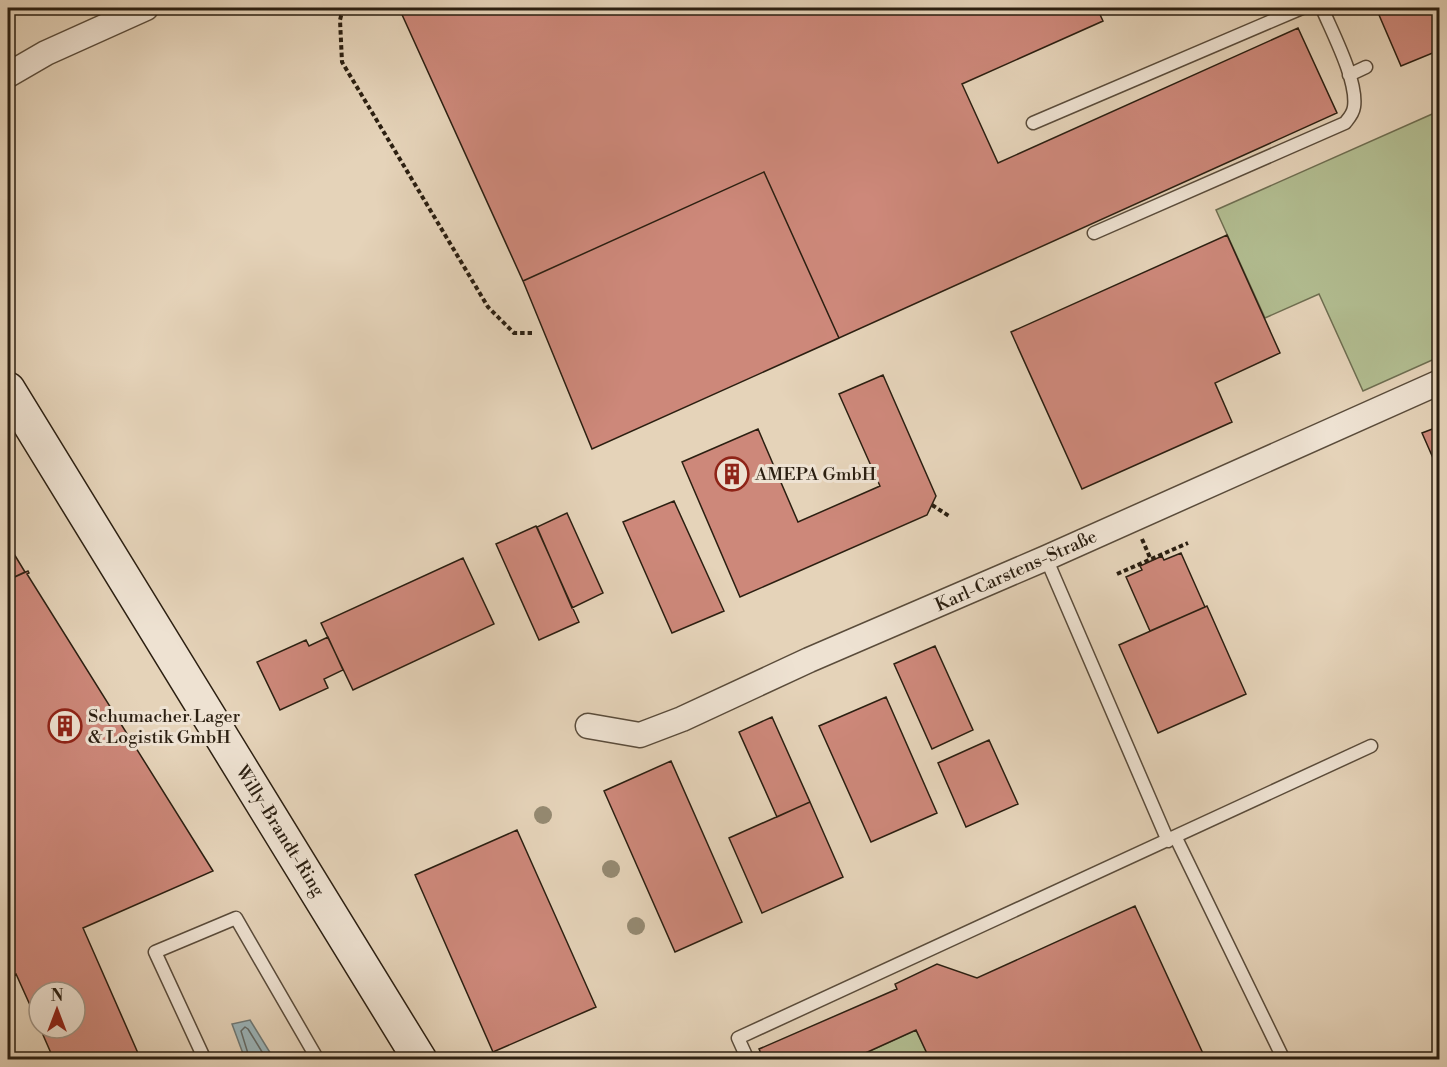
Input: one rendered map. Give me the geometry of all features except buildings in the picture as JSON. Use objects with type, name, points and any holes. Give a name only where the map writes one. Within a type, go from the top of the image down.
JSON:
[{"type":"street","points":[[8,75],[46,53],[146,8]]},
{"type":"street","name":"Karl-Carstens-Straße","points":[[588,726],[640,735],[682,719],[809,660],[1046,558],[1440,382]]},
{"type":"street","name":"Willy-Brandt-Ring","points":[[8,389],[420,1059]]},
{"type":"lane","points":[[1033,123],[1302,8]]},
{"type":"lane","points":[[1094,233],[1345,123],[1354,107],[1353,91],[1349,75],[1322,8]]},
{"type":"lane","points":[[1349,75],[1366,67]]},
{"type":"lane","points":[[1046,558],[1172,839],[1284,1059]]},
{"type":"lane","points":[[748,1059],[738,1038],[1371,747]]},
{"type":"lane","points":[[205,1059],[155,952],[236,918],[318,1059]]},
{"type":"path","points":[[343,8],[340,20],[342,62],[488,307],[514,333],[532,333]]},
{"type":"path","points":[[932,505],[949,516]]},
{"type":"path","points":[[1117,574],[1188,543]]},
{"type":"green space","points":[[1439,111],[1439,357],[1363,391],[1319,294],[1265,318],[1216,210]]},
{"type":"green space","points":[[916,1030],[930,1059],[850,1060]]},
{"type":"water","points":[[250,1020],[274,1059],[245,1059],[232,1024]]},
{"type":"place","name":"AMEPA GmbH","points":[[732,474]]},
{"type":"place","name":"Schumacher Lager & Logistik GmbH","points":[[65,726]]}]
